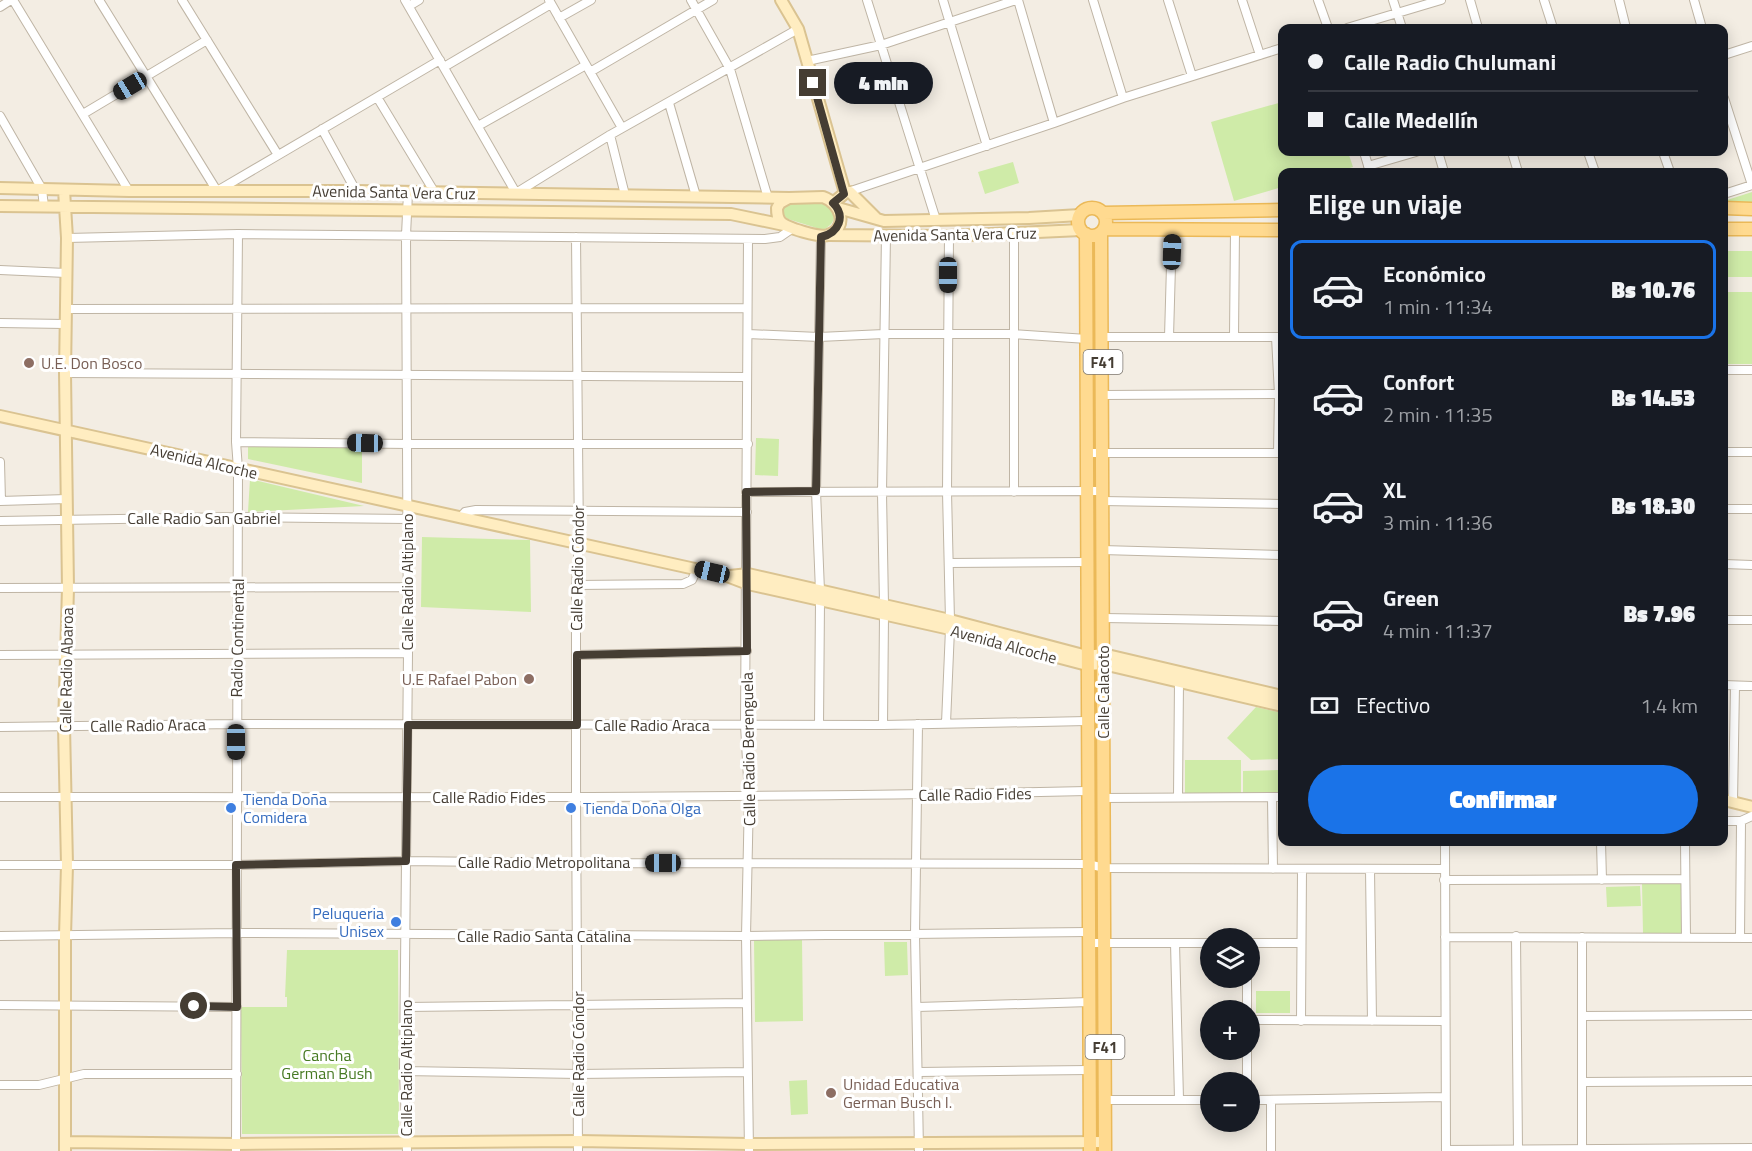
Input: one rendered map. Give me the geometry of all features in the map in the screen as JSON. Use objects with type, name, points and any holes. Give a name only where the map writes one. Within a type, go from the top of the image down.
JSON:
[{"type":"main road","points":[[1278,210],[1103,213],[1089,208],[1080,215],[1079,225],[1091,236],[1103,231],[1278,230]]},
{"type":"main road","points":[[1728,208],[1752,209]]},
{"type":"main road","points":[[1103,213],[1106,218],[1103,231]]},
{"type":"main road","points":[[1728,229],[1752,229]]},
{"type":"main road","name":"Calle Calacoto","points":[[1103,231],[1105,1147]]},
{"type":"main road","name":"Calle Calacoto","points":[[1084,232],[1088,453],[1087,864],[1090,1146]]},
{"type":"street","points":[[0,7],[12,0],[129,191]]},
{"type":"street","points":[[99,0],[217,191],[377,97],[550,2],[622,128]]},
{"type":"street","points":[[182,0],[278,155]]},
{"type":"street","points":[[419,0],[407,3],[516,193],[610,135],[730,69],[798,28]]},
{"type":"street","points":[[560,18],[591,0]]},
{"type":"street","points":[[691,0],[730,69],[768,198]]},
{"type":"street","points":[[478,126],[588,69],[712,0]]},
{"type":"street","points":[[781,0],[798,28],[847,193],[877,219]]},
{"type":"street","points":[[867,0],[936,220]]},
{"type":"street","points":[[943,0],[987,146]]},
{"type":"street","points":[[807,61],[881,45],[1017,0],[1054,123]]},
{"type":"street","points":[[1093,0],[1123,98]]},
{"type":"street","points":[[1168,0],[1192,76]]},
{"type":"street","points":[[1242,0],[1260,55]]},
{"type":"street","points":[[1318,0],[1327,24]]},
{"type":"street","points":[[1393,0],[1401,24]]},
{"type":"street","points":[[1360,24],[1441,0]]},
{"type":"street","points":[[1470,0],[1477,24]]},
{"type":"street","points":[[1544,0],[1552,24]]},
{"type":"street","points":[[1619,0],[1625,24]]},
{"type":"street","points":[[1694,0],[1701,24]]},
{"type":"street","points":[[83,114],[207,40]]},
{"type":"street","points":[[1728,55],[1752,46]]},
{"type":"street","points":[[819,725],[820,596],[816,491],[819,337],[825,236],[836,230],[840,223],[836,205],[847,193],[1123,98],[1278,49]]},
{"type":"street","points":[[377,97],[435,194]]},
{"type":"street","points":[[669,103],[696,196]]},
{"type":"street","points":[[1728,110],[1752,185],[1728,193]]},
{"type":"street","points":[[0,116],[42,189],[44,207]]},
{"type":"street","points":[[322,129],[356,191]]},
{"type":"street","points":[[610,135],[625,195]]},
{"type":"street","points":[[1372,168],[1405,156]]},
{"type":"street","name":"Avenida Santa Vera Cruz","points":[[0,188],[823,197],[836,205],[877,219],[936,220],[1080,215]]},
{"type":"street","name":"Calle Radio Abaroa","points":[[64,190],[67,238],[64,373],[68,588],[63,726],[67,865],[65,1146]]},
{"type":"street","name":"Calle Radio Altiplano","points":[[406,1147],[408,444],[406,209],[408,193]]},
{"type":"street","points":[[67,238],[238,234],[748,239],[780,237],[789,227],[778,217],[777,208],[780,203],[789,198]]},
{"type":"street","name":"Avenida Santa Vera Cruz","points":[[0,206],[731,214],[825,236],[949,236],[1084,232]]},
{"type":"street","points":[[1169,337],[1172,230]]},
{"type":"street","points":[[1234,337],[1235,230]]},
{"type":"street","points":[[1014,233],[1014,492]]},
{"type":"street","name":"Radio Continental","points":[[236,1147],[238,234]]},
{"type":"street","points":[[883,725],[882,493],[886,236]]},
{"type":"street","points":[[946,723],[950,625],[947,492],[949,236]]},
{"type":"street","name":"Calle Radio Cóndor","points":[[576,237],[579,542],[576,585],[578,1146]]},
{"type":"street","name":"Calle Radio Berenguela","points":[[748,239],[746,725],[749,863],[746,936],[749,1148]]},
{"type":"street","points":[[0,270],[66,273]]},
{"type":"street","points":[[66,309],[747,308]]},
{"type":"street","points":[[0,323],[65,324]]},
{"type":"street","points":[[748,334],[819,337],[884,334],[1014,334],[1087,339]]},
{"type":"street","points":[[1103,338],[1278,337]]},
{"type":"street","points":[[1728,370],[1752,370]]},
{"type":"street","points":[[64,373],[746,377]]},
{"type":"street","points":[[1103,395],[1278,394]]},
{"type":"street","name":"Avenida Alcoche","points":[[0,416],[407,506]]},
{"type":"street","points":[[236,441],[408,444],[748,444]]},
{"type":"street","points":[[1728,452],[1752,452]]},
{"type":"street","points":[[1088,453],[1278,453]]},
{"type":"street","points":[[0,462],[0,501],[67,499]]},
{"type":"street","points":[[746,492],[1087,491],[1102,496],[1278,504]]},
{"type":"street","points":[[407,506],[460,518],[465,512],[476,510],[747,512]]},
{"type":"street","points":[[1728,509],[1752,509]]},
{"type":"street","name":"Calle Radio San Gabriel","points":[[0,521],[237,517],[407,519]]},
{"type":"street","name":"Avenida Alcoche","points":[[460,518],[884,610],[1087,660],[1103,659],[1278,695]]},
{"type":"street","points":[[1102,550],[1278,555]]},
{"type":"street","points":[[949,563],[1088,562]]},
{"type":"street","points":[[1728,564],[1752,565]]},
{"type":"street","points":[[576,585],[683,584],[692,580],[697,569]]},
{"type":"street","points":[[0,588],[408,587]]},
{"type":"street","points":[[1104,618],[1278,621]]},
{"type":"street","points":[[1728,620],[1752,620]]},
{"type":"street","points":[[577,655],[747,651]]},
{"type":"street","points":[[0,655],[408,653]]},
{"type":"street","name":"Avenida Alcoche","points":[[1103,659],[1179,681],[1278,705]]},
{"type":"street","points":[[1178,797],[1179,681]]},
{"type":"street","points":[[1728,685],[1752,686]]},
{"type":"street","points":[[1735,686],[1728,801],[1752,807]]},
{"type":"street","name":"Calle Radio Araca","points":[[0,727],[236,724],[883,725],[1087,721]]},
{"type":"street","points":[[918,724],[915,934],[920,1146]]},
{"type":"street","name":"Calle Radio Fides","points":[[0,797],[576,797],[918,795],[1087,791]]},
{"type":"street","points":[[1103,798],[1278,797]]},
{"type":"street","points":[[1272,798],[1273,869]]},
{"type":"street","points":[[1728,821],[1741,822],[1752,816]]},
{"type":"street","points":[[1740,938],[1741,822]]},
{"type":"street","points":[[1444,846],[1446,1150],[1752,1149]]},
{"type":"street","points":[[1601,846],[1602,880]]},
{"type":"street","points":[[1685,846],[1686,938]]},
{"type":"street","name":"Calle Radio Metropolitana","points":[[0,865],[236,865],[406,861],[916,862],[1087,864],[1105,868],[1444,869]]},
{"type":"street","points":[[1301,1021],[1302,869]]},
{"type":"street","points":[[1370,869],[1372,1021]]},
{"type":"street","points":[[1444,880],[1685,879]]},
{"type":"street","name":"Calle Radio Santa Catalina","points":[[0,936],[236,933],[576,936],[915,934],[1088,937],[1104,942],[1200,943]]},
{"type":"street","points":[[1516,936],[1518,1149]]},
{"type":"street","points":[[1445,937],[1752,938]]},
{"type":"street","points":[[1582,937],[1582,1150]]},
{"type":"street","points":[[1175,943],[1179,1099]]},
{"type":"street","points":[[1260,943],[1301,943]]},
{"type":"street","points":[[917,1007],[1090,1002]]},
{"type":"street","points":[[406,1007],[747,1003]]},
{"type":"street","points":[[0,1005],[237,1007]]},
{"type":"street","points":[[1582,1016],[1752,1015]]},
{"type":"street","points":[[1260,1020],[1445,1021]]},
{"type":"street","points":[[919,1072],[1090,1070]]},
{"type":"street","points":[[405,1071],[578,1074],[747,1072]]},
{"type":"street","points":[[0,1086],[39,1085],[84,1074],[237,1074]]},
{"type":"street","points":[[1582,1082],[1752,1081]]},
{"type":"street","points":[[1260,1100],[1445,1097]]},
{"type":"street","points":[[1105,1100],[1200,1100]]},
{"type":"street","points":[[1271,1100],[1271,1151]]},
{"type":"street","points":[[65,1146],[1105,1147]]},
{"type":"green space","points":[[1278,103],[1278,156],[1349,156],[1353,167],[1278,168],[1278,188],[1234,201],[1211,122]]},
{"type":"green space","points":[[1013,162],[1019,183],[985,194],[978,172]]},
{"type":"green space","points":[[1752,192],[1752,204],[1728,205],[1728,200]]},
{"type":"green space","points":[[790,203],[823,203],[833,210],[834,219],[823,230],[788,219],[783,215],[783,209]]},
{"type":"green space","points":[[1728,251],[1752,251],[1752,277],[1728,277]]},
{"type":"green space","points":[[1728,292],[1752,292],[1752,364],[1728,364]]},
{"type":"green space","points":[[756,438],[779,439],[778,476],[755,475]]},
{"type":"green space","points":[[362,445],[362,483],[248,459],[248,447]]},
{"type":"green space","points":[[250,479],[364,506],[248,512]]},
{"type":"green space","points":[[422,537],[530,540],[531,612],[421,607]]},
{"type":"green space","points":[[1256,707],[1278,712],[1278,759],[1251,760],[1227,738]]},
{"type":"green space","points":[[1185,760],[1241,760],[1241,793],[1185,793]]},
{"type":"green space","points":[[1278,770],[1278,793],[1243,793],[1243,771]]},
{"type":"green space","points":[[1642,883],[1681,883],[1682,933],[1643,933]]},
{"type":"green space","points":[[1640,886],[1641,906],[1607,907],[1606,887]]},
{"type":"green space","points":[[754,939],[802,939],[803,1021],[755,1022]]},
{"type":"green space","points":[[884,942],[907,942],[908,975],[885,976]]},
{"type":"green space","name":"Cancha German Bush","points":[[287,950],[398,950],[399,1134],[242,1134],[241,1007],[287,1007],[287,997],[285,997]]},
{"type":"green space","points":[[1256,991],[1290,991],[1290,1013],[1260,1013],[1260,1000],[1256,1000]]},
{"type":"green space","points":[[807,1080],[808,1114],[791,1115],[789,1081]]},
{"type":"place","name":"U.E. Don Bosco","points":[[29,363]]},
{"type":"place","name":"U.E Rafael Pabon","points":[[529,679]]},
{"type":"place","name":"Tienda Doña Comidera","points":[[231,808]]},
{"type":"place","name":"Tienda Doña Olga","points":[[571,808]]},
{"type":"place","name":"Peluqueria Unisex","points":[[396,922]]},
{"type":"place","name":"Unidad Educativa German Busch I.","points":[[831,1093]]},
{"type":"route","points":[[194,1006],[237,1007],[236,865],[406,861],[408,725],[577,725],[577,655],[747,651],[746,492],[816,491],[821,237],[836,230],[840,223],[840,213],[833,203],[844,194],[813,83]]}]
